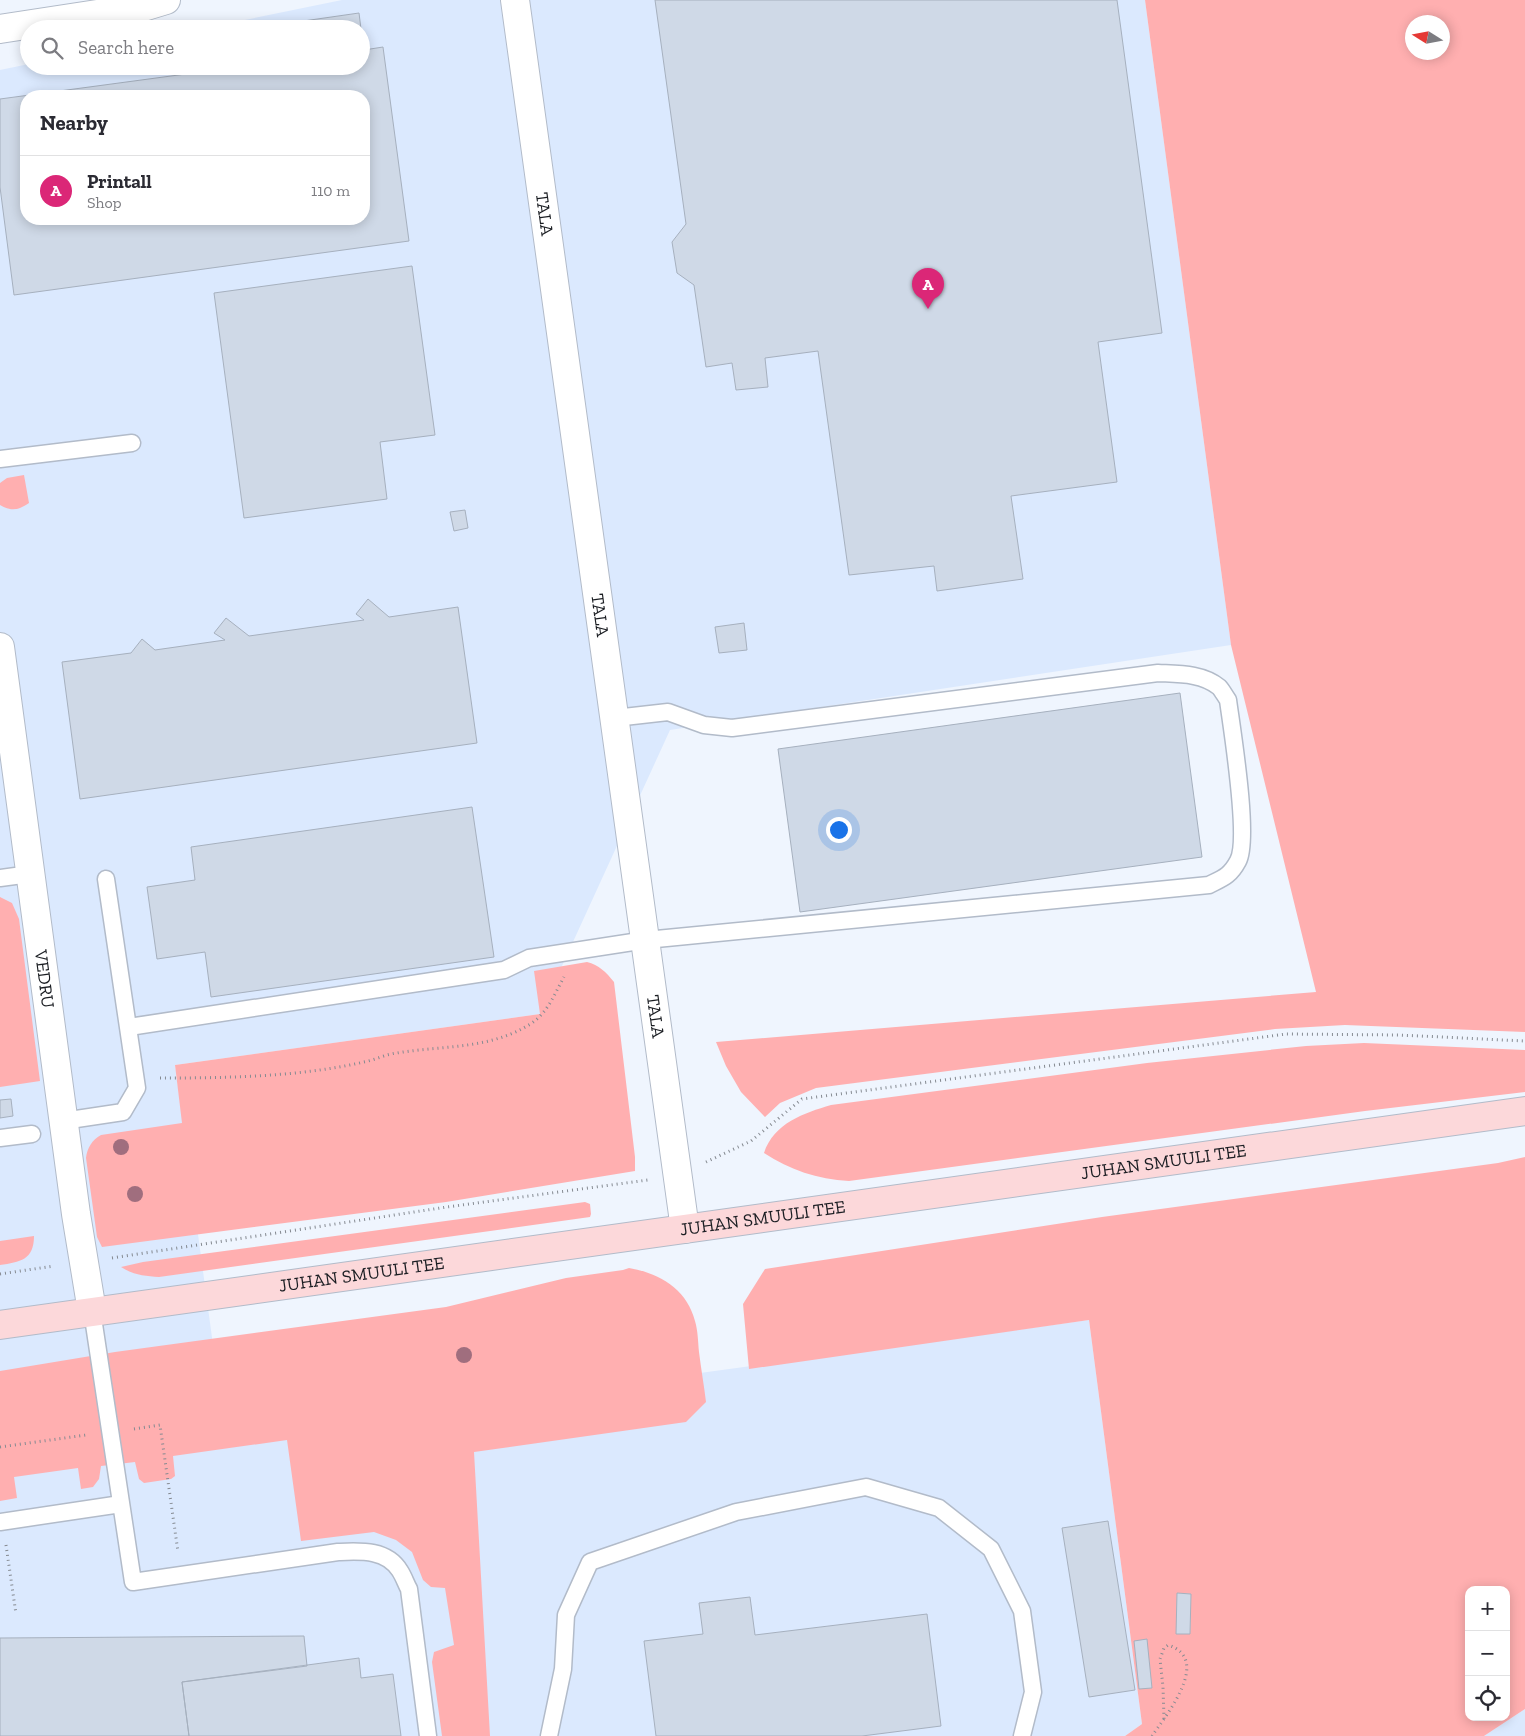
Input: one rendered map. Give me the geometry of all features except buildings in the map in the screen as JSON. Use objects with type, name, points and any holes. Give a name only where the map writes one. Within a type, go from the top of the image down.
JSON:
[{"type":"main road","name":"JUHAN SMUULI TEE","points":[[0,1325],[1525,1111]]},
{"type":"street","points":[[58,20],[143,7],[166,0]]},
{"type":"street","name":"TALA","points":[[515,0],[685,1230]]},
{"type":"street","points":[[0,29],[20,26]]},
{"type":"street","name":"VEDRU","points":[[0,646],[2,682],[76,1214],[92,1311]]},
{"type":"lane","points":[[0,459],[132,443]]},
{"type":"lane","points":[[129,1027],[504,970],[529,958],[646,940],[1209,884],[1230,874],[1239,859],[1243,843],[1228,700],[1219,687],[1205,679],[1184,674],[1158,673],[732,728],[704,725],[668,712],[615,718]]},
{"type":"lane","points":[[0,878],[30,874]]},
{"type":"lane","points":[[63,1121],[122,1112],[137,1088],[106,879]]},
{"type":"lane","points":[[0,1138],[32,1134]]},
{"type":"lane","points":[[92,1311],[133,1582],[338,1552],[364,1551],[385,1556],[400,1570],[409,1590],[428,1736]]},
{"type":"lane","points":[[549,1736],[563,1669],[566,1615],[590,1562],[736,1512],[866,1487],[939,1508],[991,1549],[1022,1611],[1033,1692],[1022,1736]]},
{"type":"lane","points":[[1,1522],[121,1504]]},
{"type":"path","points":[[136,1077],[218,1078],[298,1073],[364,1062],[394,1053],[448,1046],[474,1045],[502,1038],[542,1015],[580,950]]},
{"type":"path","points":[[0,1274],[447,1207],[678,1176],[751,1141],[802,1099],[1286,1034],[1399,1035],[1525,1041]]},
{"type":"path","points":[[1,1522],[16,1614]]},
{"type":"path","points":[[1152,1736],[1164,1719],[1184,1685],[1187,1665],[1184,1654],[1168,1645],[1164,1648],[1160,1659],[1164,1719]]},
{"type":"shaded area","points":[[342,0],[1145,0],[1231,645],[670,730],[540,1014],[175,1065],[227,1448],[465,1405],[1089,1320],[1142,1724],[1125,1736],[0,1736],[0,70],[20,66],[20,75],[370,75],[370,20],[245,20]]},
{"type":"shaded area","points":[[1145,0],[1525,0],[1525,1032],[1345,1025],[1275,1029],[816,1088],[780,1103],[765,1117],[741,1092],[726,1066],[716,1042],[1316,992],[1231,645]]},
{"type":"shaded area","points":[[24,475],[29,503],[15,509],[8,509],[0,505],[0,483],[7,478]]},
{"type":"shaded area","points":[[0,897],[12,903],[19,919],[40,1081],[0,1087]]},
{"type":"shaded area","points":[[587,962],[602,969],[614,982],[635,1157],[635,1171],[446,1202],[102,1247],[97,1237],[86,1158],[90,1145],[101,1135],[182,1123],[175,1065],[540,1014],[534,971]]},
{"type":"shaded area","points":[[1364,1043],[1525,1050],[1525,1092],[1365,1111],[849,1181],[804,1173],[764,1153],[775,1134],[782,1127],[801,1116],[831,1105],[1147,1063],[1306,1046]]},
{"type":"shaded area","points":[[1525,1157],[1525,1709],[1510,1719],[1510,1586],[1465,1586],[1465,1721],[1507,1721],[1484,1736],[1125,1736],[1142,1724],[1089,1320],[749,1369],[743,1304],[765,1269],[1102,1217],[1498,1163]],"holes":[[[1177,1593],[1191,1594],[1190,1634]]]},
{"type":"shaded area","points":[[585,1202],[590,1204],[590,1217],[159,1277],[144,1276],[121,1267],[143,1262]]},
{"type":"shaded area","points":[[34,1236],[32,1250],[29,1255],[20,1261],[0,1265],[0,1241]]},
{"type":"shaded area","points":[[629,1268],[651,1274],[670,1284],[686,1300],[696,1325],[706,1402],[686,1422],[474,1452],[490,1736],[442,1736],[432,1662],[434,1652],[454,1645],[445,1588],[431,1587],[423,1580],[412,1552],[396,1540],[374,1532],[301,1541],[287,1440],[173,1456],[175,1476],[171,1479],[144,1483],[139,1479],[135,1462],[101,1466],[99,1479],[93,1487],[81,1489],[78,1468],[14,1477],[17,1498],[0,1501],[0,1371],[115,1352],[446,1307],[566,1278]]},
{"type":"shaded area","points":[[1525,1709],[1525,1736],[1484,1736],[1507,1721],[1510,1721],[1510,1719]]},
{"type":"place","name":"Printall","points":[[928,309]]}]
